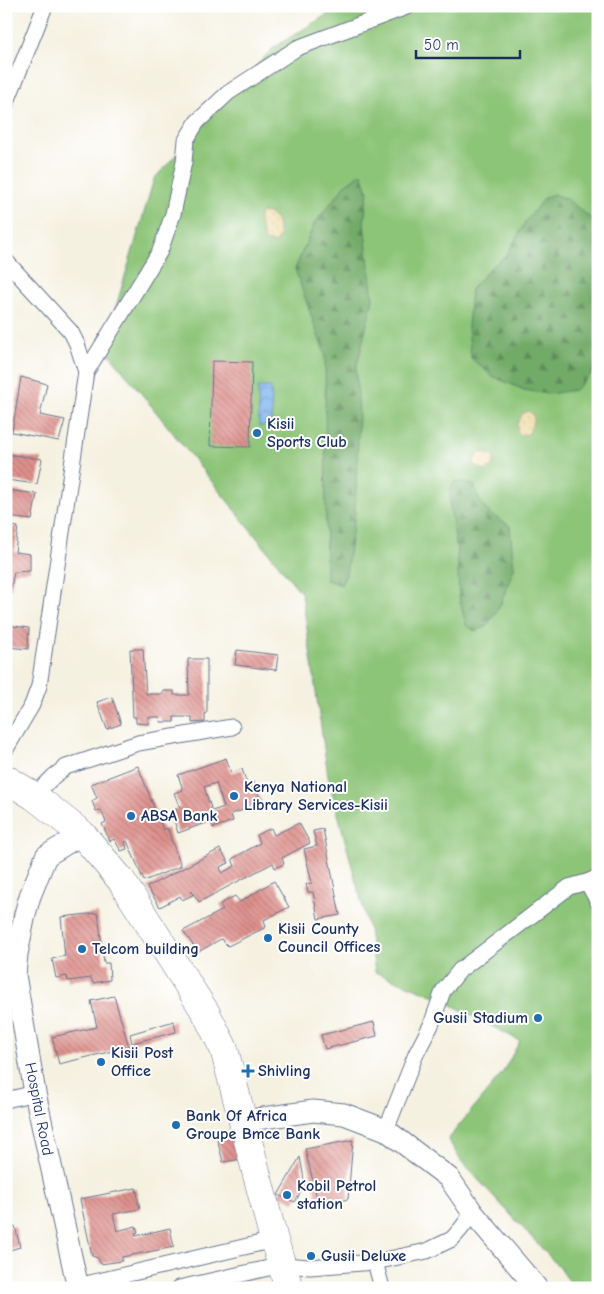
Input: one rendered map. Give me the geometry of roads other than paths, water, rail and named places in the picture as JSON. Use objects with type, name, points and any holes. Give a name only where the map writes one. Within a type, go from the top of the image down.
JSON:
[{"type":"highway","points":[[6,779],[34,796],[82,834],[121,880],[206,1013],[224,1049],[242,1121],[287,1265]]},
{"type":"street","points":[[6,104],[45,6]]},
{"type":"street","points":[[6,749],[32,705],[39,686],[86,372],[160,250],[174,214],[184,162],[186,140],[197,122],[228,94],[297,48],[409,6]]},
{"type":"street","points":[[6,261],[71,332],[78,344],[86,372]]},
{"type":"street","points":[[34,796],[66,767],[138,743],[232,727]]},
{"type":"street","name":"Hospital Road","points":[[77,1287],[35,1093],[15,975],[17,954],[30,896],[46,856],[82,834]]},
{"type":"street","points":[[386,1130],[416,1054],[431,1025],[443,991],[460,970],[570,887],[592,880],[598,902]]},
{"type":"street","points":[[6,1100],[35,1093]]},
{"type":"street","points":[[242,1121],[313,1111],[344,1114],[386,1130],[449,1178],[473,1213],[536,1288]]},
{"type":"street","points":[[77,1287],[287,1265],[375,1262],[427,1251],[452,1239],[473,1213]]},
{"type":"street","points":[[375,1262],[382,1288]]},
{"type":"street","points":[[180,1288],[287,1265]]},
{"type":"water","points":[[258,387],[271,387],[272,425],[259,426]]},
{"type":"place","name":"Kisii Sports Club","points":[[257,433]]},
{"type":"place","name":"Kenya National Library Services-Kisii","points":[[234,796]]},
{"type":"place","name":"ABSA Bank","points":[[131,816]]},
{"type":"place","name":"Kisii County Council Offices","points":[[268,938]]},
{"type":"place","name":"Telcom building","points":[[82,949]]},
{"type":"place","name":"Gusii Stadium","points":[[538,1018]]},
{"type":"place","name":"Kisii Post Office","points":[[101,1062]]},
{"type":"place","name":"Shivling","points":[[248,1071]]},
{"type":"place","name":"Bank Of Africa Groupe Bmce Bank","points":[[176,1125]]},
{"type":"place","name":"Kobil Petrol station","points":[[287,1195]]},
{"type":"place","name":"Gusii Deluxe","points":[[311,1256]]}]
